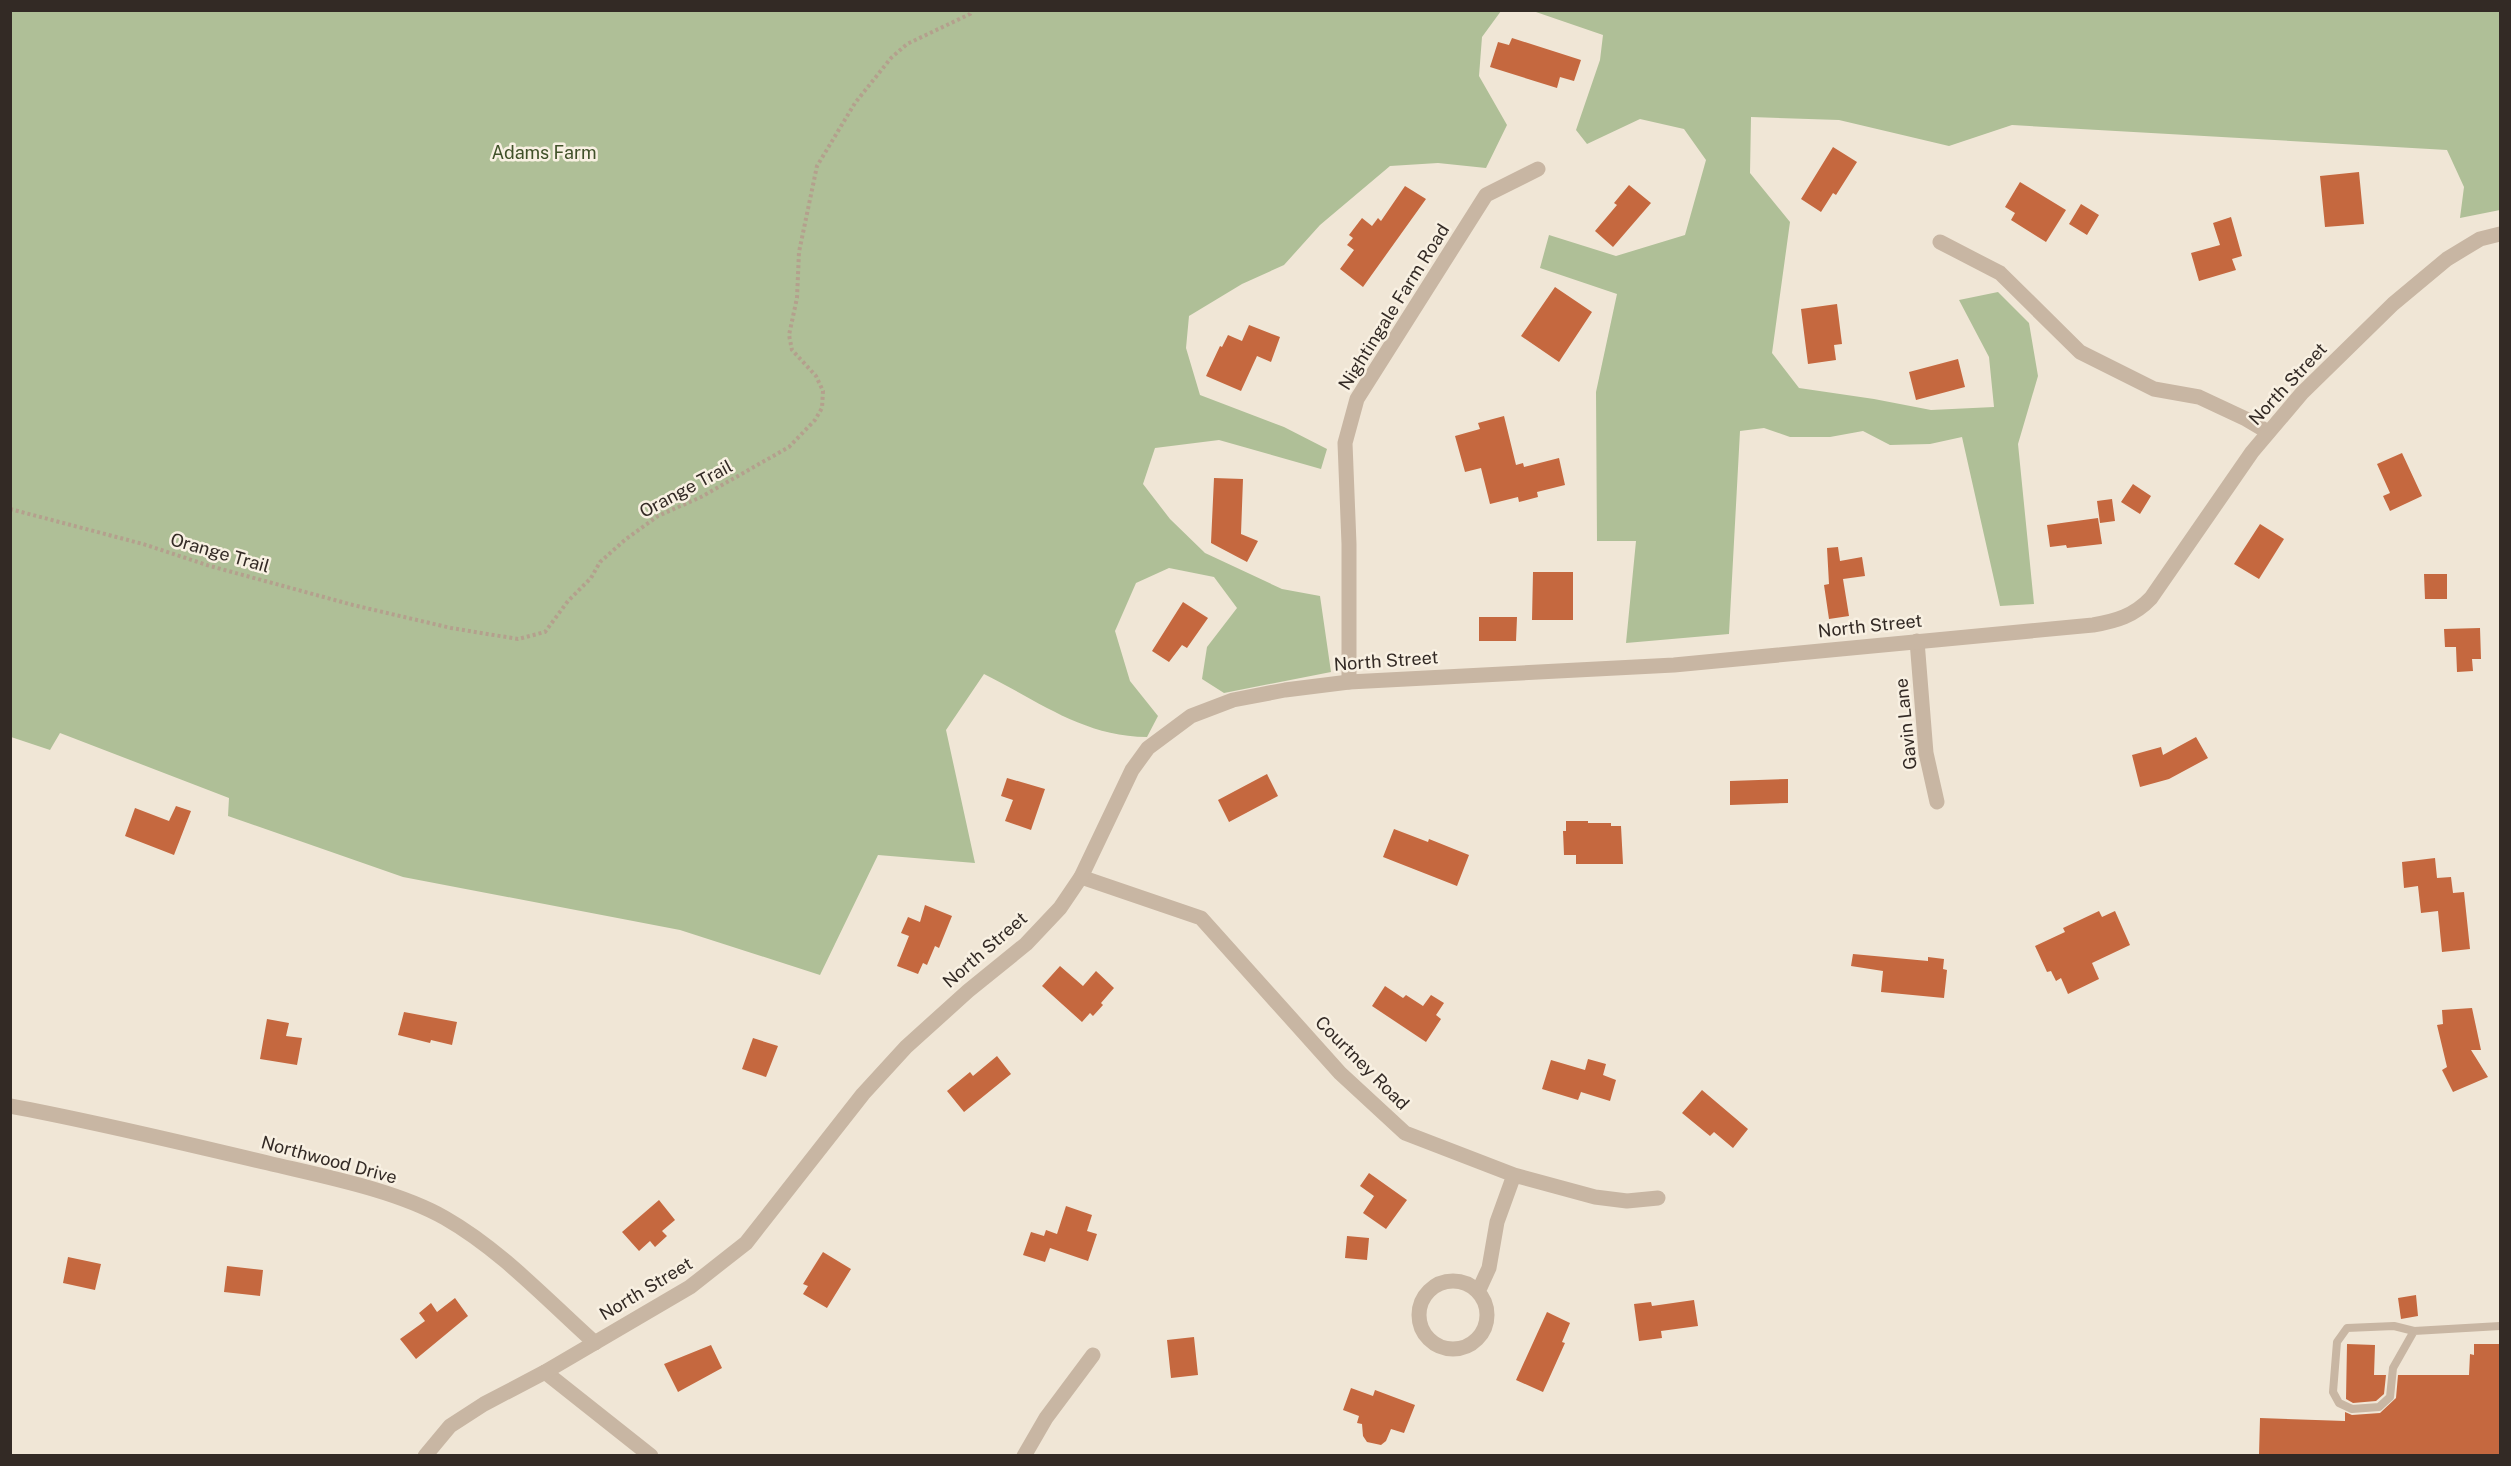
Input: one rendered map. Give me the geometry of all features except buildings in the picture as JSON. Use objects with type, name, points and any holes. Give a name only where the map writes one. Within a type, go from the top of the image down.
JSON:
[{"type":"street","name":"Nightingale Farm Road","points":[[1349,682],[1349,544],[1345,443],[1357,399],[1486,195],[1538,169]]},
{"type":"street","name":"North Street","points":[[425,1455],[450,1426],[484,1404],[690,1287],[746,1243],[863,1094],[906,1047],[968,991],[1026,944],[1060,908],[1081,877],[1131,770],[1148,748],[1191,716],[1233,700],[1349,682],[1674,665],[2093,625],[2120,620],[2141,609],[2151,598],[2268,432],[2302,393],[2392,304],[2447,260],[2480,239],[2500,234]]},
{"type":"street","points":[[1940,242],[2000,273],[2080,352],[2154,389],[2199,397],[2268,432]]},
{"type":"street","name":"Gavin Lane","points":[[1917,640],[1926,753],[1937,802]]},
{"type":"street","name":"Courtney Road","points":[[1081,877],[1201,918],[1340,1073],[1405,1133],[1514,1175],[1610,1200],[1658,1198]]},
{"type":"street","name":"Northwood Drive","points":[[10,1106],[246,1158],[389,1195],[445,1218],[493,1252],[595,1343]]},
{"type":"street","points":[[1478,1292],[1490,1268],[1497,1222],[1514,1175]]},
{"type":"street","points":[[1449,1281],[1470,1285],[1478,1292],[1485,1302],[1488,1313],[1481,1336],[1462,1349],[1438,1346],[1428,1339],[1422,1330],[1419,1309],[1430,1290],[1438,1284],[1449,1281]]},
{"type":"street","points":[[1024,1455],[1046,1418],[1093,1355]]},
{"type":"street","points":[[545,1371],[651,1455]]},
{"type":"lane","points":[[2414,1331],[2393,1368],[2390,1397],[2379,1407],[2352,1409],[2339,1403],[2333,1392],[2337,1342],[2347,1328],[2394,1326],[2414,1331],[2500,1326]]},
{"type":"path","name":"Orange Trail","points":[[10,509],[143,544],[210,566],[331,599],[451,628],[518,639],[545,632],[568,602],[591,579],[600,562],[626,539],[658,516],[701,497],[789,447],[815,420],[822,408],[823,391],[816,376],[792,350],[789,334],[797,298],[799,252],[817,166],[855,103],[891,58],[907,44],[970,14],[972,10]]},
{"type":"green space","name":"Adams Farm","points":[[11,10],[1501,11],[1482,37],[1479,76],[1507,125],[1486,168],[1438,163],[1390,166],[1320,225],[1284,265],[1242,284],[1189,316],[1186,348],[1200,395],[1284,427],[1327,449],[1321,469],[1219,440],[1155,448],[1143,484],[1170,519],[1205,553],[1282,589],[1320,596],[1331,672],[1224,693],[1202,679],[1207,647],[1237,608],[1214,577],[1169,568],[1136,583],[1115,631],[1130,681],[1158,716],[1147,737],[1102,731],[1081,724],[984,674],[946,730],[975,863],[878,855],[820,975],[680,930],[403,877],[228,816],[229,798],[60,733],[50,750],[11,737]]},
{"type":"green space","points":[[1533,11],[2500,11],[2500,210],[2460,218],[2464,187],[2447,150],[2012,125],[1949,146],[1839,120],[1751,117],[1750,173],[1790,222],[1772,353],[1799,388],[1931,410],[1994,407],[1989,357],[1959,300],[1998,292],[2029,323],[2038,376],[2018,444],[2034,604],[2000,606],[1962,437],[1930,444],[1890,445],[1863,431],[1830,437],[1790,437],[1764,428],[1740,431],[1729,634],[1626,643],[1636,541],[1597,541],[1596,392],[1617,294],[1540,268],[1549,235],[1616,256],[1685,235],[1706,160],[1684,129],[1640,119],[1587,144],[1576,130],[1600,60],[1603,35]]}]
